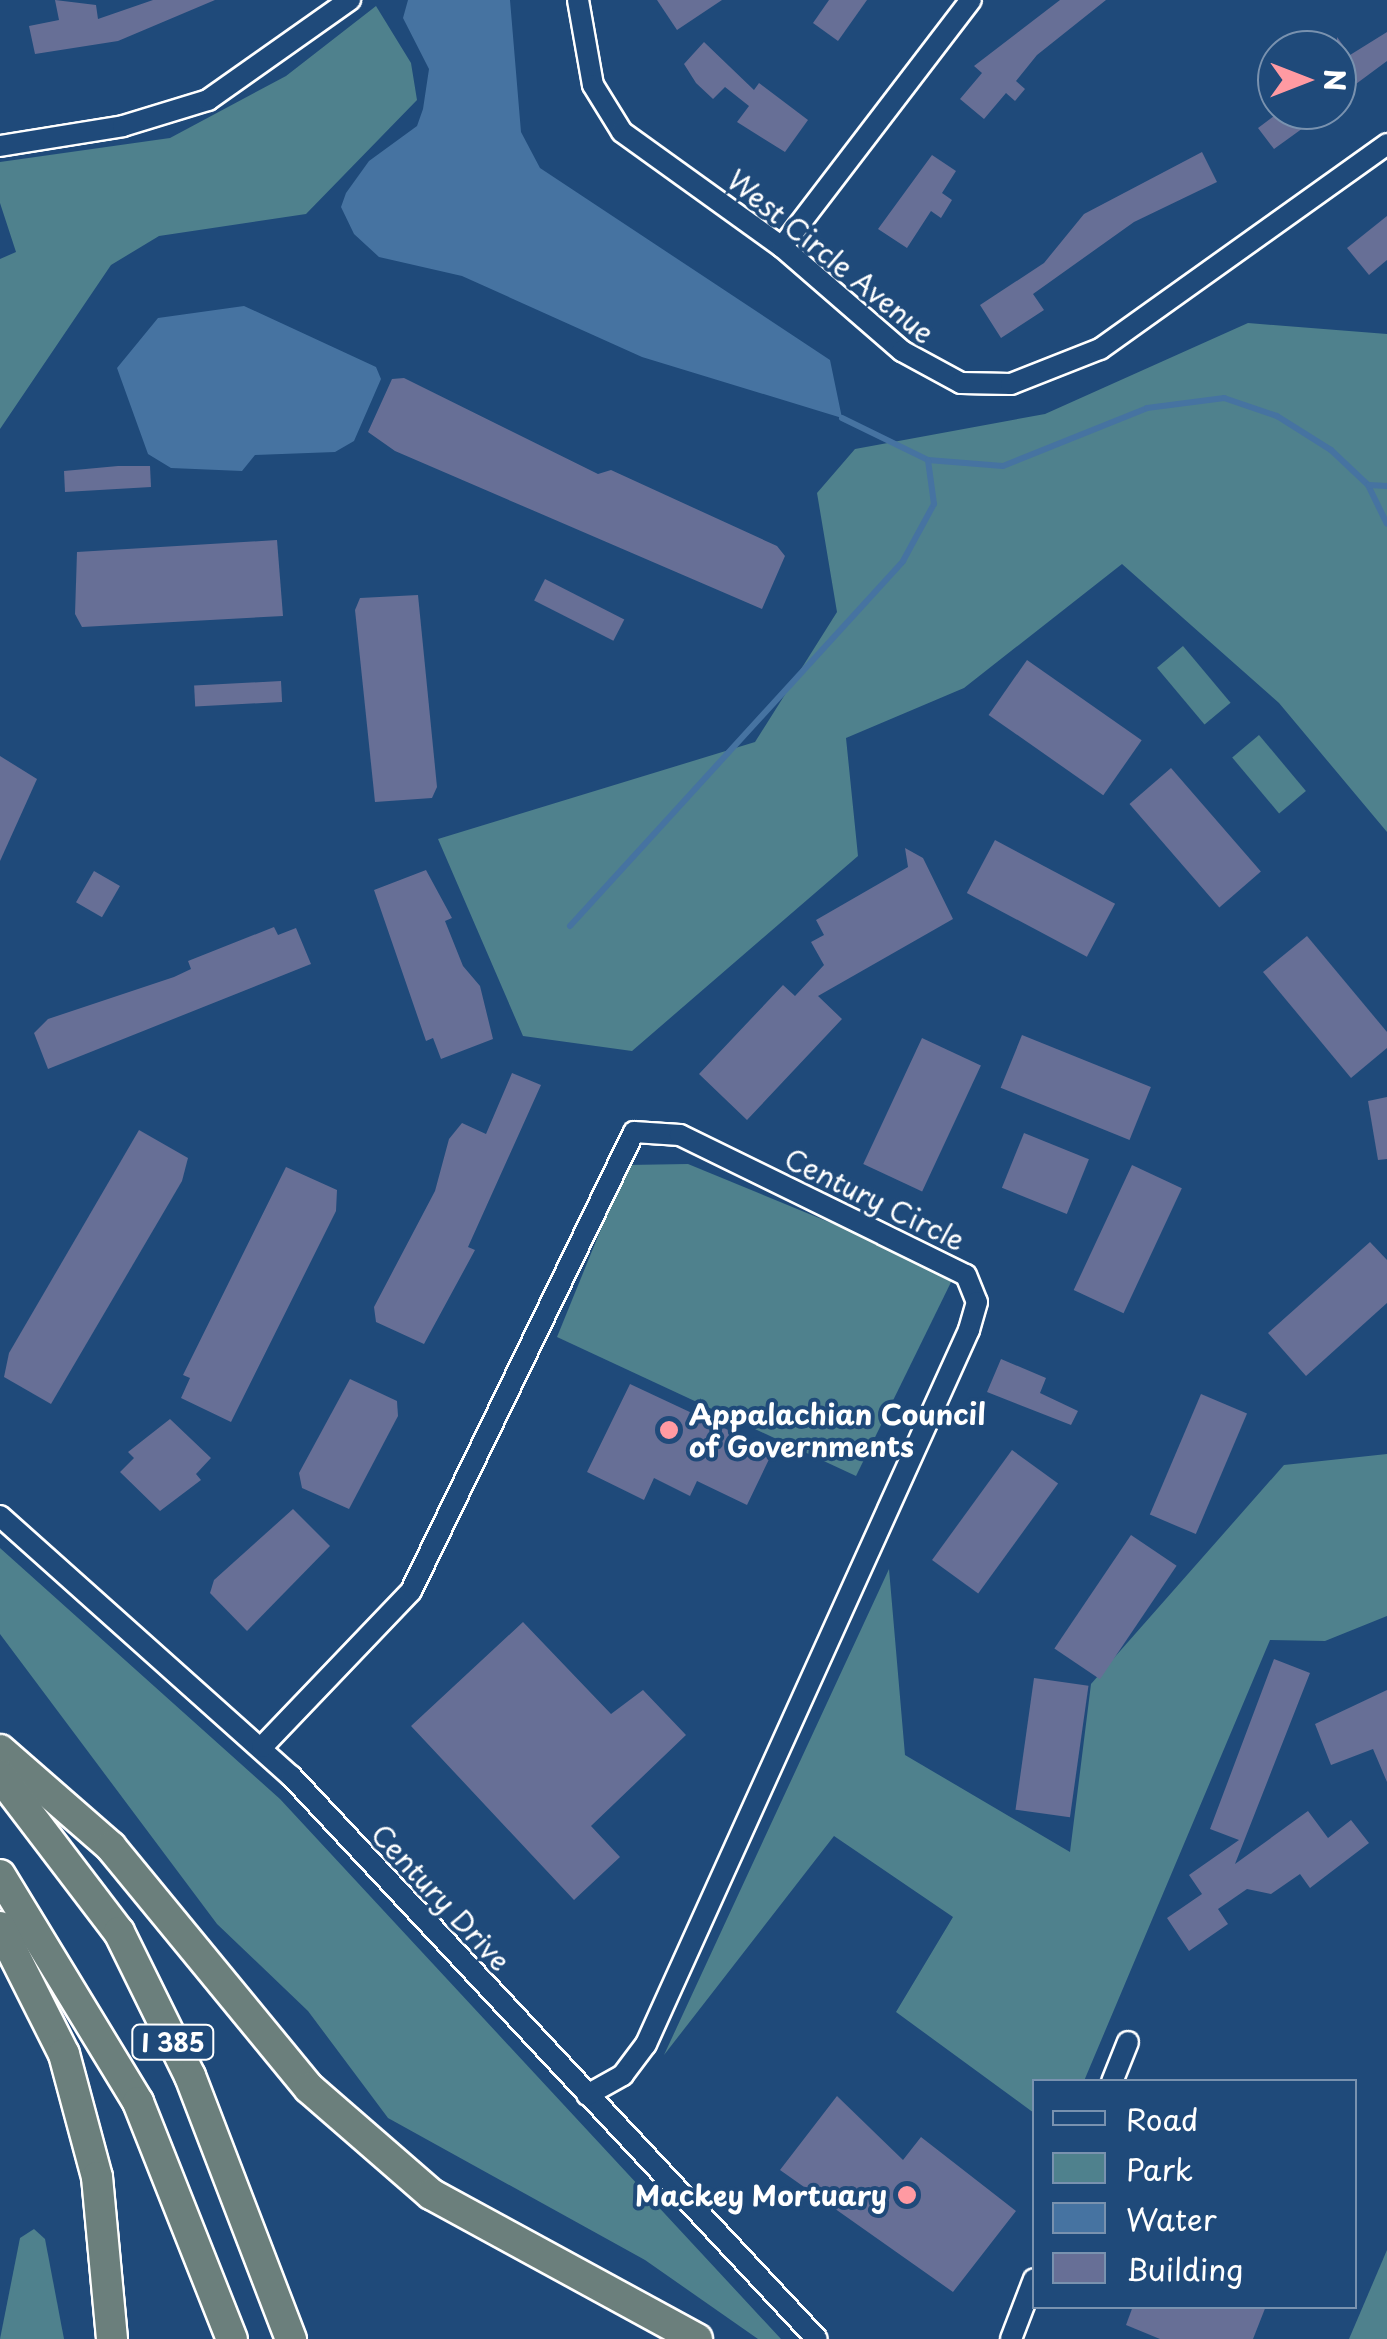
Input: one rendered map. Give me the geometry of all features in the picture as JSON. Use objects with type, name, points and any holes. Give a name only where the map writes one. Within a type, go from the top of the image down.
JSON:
[{"type":"highway","points":[[0,1750],[111,1847],[310,2088],[431,2194],[696,2339]]},
{"type":"highway","name":"I 385","points":[[0,1776],[119,1932],[190,2076],[291,2339]]},
{"type":"highway","name":"I 385","points":[[0,1875],[138,2102],[232,2339]]},
{"type":"highway","points":[[0,1928],[64,2054],[97,2178],[112,2339]]},
{"type":"street","points":[[0,146],[123,126],[208,100],[350,0]]},
{"type":"street","name":"West Circle Avenue","points":[[578,0],[593,86],[622,132],[782,247],[939,376],[1011,384],[1131,332],[1387,144]]},
{"type":"street","points":[[782,247],[971,0]]},
{"type":"street","name":"Century Circle","points":[[262,1746],[412,1591],[634,1132],[680,1134],[966,1275],[976,1288],[969,1330],[646,2044],[623,2075],[587,2095]]},
{"type":"street","name":"Century Drive","points":[[0,1516],[262,1746],[817,2339]]},
{"type":"street","points":[[1113,2079],[1128,2042]]},
{"type":"street","points":[[1011,2339],[1032,2285]]},
{"type":"green space","points":[[376,6],[411,63],[417,100],[306,214],[159,236],[111,265],[0,429],[0,259],[16,252],[0,203],[0,162],[170,138],[286,76]]},
{"type":"green space","points":[[1248,323],[1387,334],[1387,832],[1279,703],[1122,564],[964,688],[846,738],[858,856],[632,1051],[523,1036],[438,839],[755,742],[837,612],[817,493],[855,449],[1045,414]]},
{"type":"green space","points":[[1183,646],[1231,703],[1205,725],[1157,668]]},
{"type":"green space","points":[[1259,735],[1306,791],[1279,813],[1232,757]]},
{"type":"green space","points":[[688,1164],[955,1274],[856,1476],[557,1337],[627,1165]]},
{"type":"green space","points":[[1387,1454],[1387,1616],[1325,1641],[1270,1640],[1085,2079],[1032,2079],[1032,2112],[896,2012],[953,1917],[834,1836],[664,2055],[889,1569],[905,1755],[1070,1852],[1091,1684],[1284,1465]]},
{"type":"green space","points":[[0,1548],[280,1799],[781,2339],[758,2339],[645,2260],[388,2118],[308,2011],[217,1924],[0,1634]]},
{"type":"green space","points":[[34,2229],[45,2239],[64,2339],[0,2339],[20,2238]]},
{"type":"green space","points":[[1387,2250],[1387,2339],[1349,2339]]},
{"type":"water","points":[[408,0],[510,0],[521,132],[540,168],[830,360],[842,418],[642,357],[462,276],[379,257],[354,234],[341,207],[346,193],[369,161],[417,126],[423,109],[429,69],[403,18]]},
{"type":"water","points":[[244,306],[376,367],[381,379],[354,441],[335,452],[255,455],[242,471],[171,468],[148,454],[117,368],[158,318]]},
{"type":"building","points":[[55,0],[96,5],[98,19],[153,0],[215,0],[118,41],[35,54],[29,26],[59,20]]},
{"type":"building","points":[[657,0],[722,0],[677,30]]},
{"type":"building","points":[[829,0],[867,0],[838,41],[813,23]]},
{"type":"building","points":[[1060,0],[1106,0],[1037,55],[1016,81],[1025,89],[1015,101],[1006,93],[984,119],[960,99],[982,73],[974,66]]},
{"type":"building","points":[[1387,32],[1387,61],[1357,83],[1357,51]]},
{"type":"building","points":[[704,42],[754,90],[759,83],[808,120],[785,152],[737,122],[749,106],[725,87],[713,99],[696,83],[684,64]]},
{"type":"building","points":[[1260,130],[1300,130],[1274,149]]},
{"type":"building","points":[[1202,152],[1217,182],[1134,222],[1033,294],[1044,310],[1001,338],[980,305],[1044,263],[1084,214]]},
{"type":"building","points":[[932,155],[956,171],[942,193],[952,200],[941,218],[931,211],[907,248],[878,229]]},
{"type":"building","points":[[1387,216],[1387,260],[1369,275],[1347,248]]},
{"type":"building","points":[[404,378],[598,474],[611,470],[777,546],[785,556],[762,609],[395,451],[368,432],[392,379]]},
{"type":"building","points":[[150,466],[151,487],[65,492],[64,471]]},
{"type":"building","points":[[277,540],[283,616],[82,627],[75,614],[77,552]]},
{"type":"building","points":[[545,579],[624,619],[613,641],[534,600]]},
{"type":"building","points":[[418,595],[437,787],[432,798],[375,802],[355,610],[360,598]]},
{"type":"building","points":[[1027,660],[1142,740],[1103,795],[989,715]]},
{"type":"building","points":[[281,681],[282,702],[195,707],[194,686]]},
{"type":"building","points":[[0,756],[37,779],[0,861]]},
{"type":"building","points":[[1171,768],[1261,871],[1219,907],[1129,804]]},
{"type":"building","points":[[995,840],[1115,904],[1087,957],[967,893]]},
{"type":"building","points":[[905,848],[923,858],[953,919],[818,996],[842,1019],[747,1120],[699,1074],[783,985],[795,996],[824,965],[811,942],[824,935],[816,920],[908,867]]},
{"type":"building","points":[[426,870],[452,918],[445,921],[463,966],[480,986],[493,1039],[441,1059],[433,1038],[426,1041],[374,890]]},
{"type":"building","points":[[94,871],[120,886],[102,917],[76,902]]},
{"type":"building","points":[[274,927],[278,935],[296,928],[311,964],[48,1069],[34,1033],[48,1019],[174,977],[191,969],[188,961]]},
{"type":"building","points":[[1307,936],[1387,1032],[1387,1048],[1351,1078],[1263,972]]},
{"type":"building","points":[[1022,1035],[1151,1087],[1130,1140],[1001,1088]]},
{"type":"building","points":[[922,1038],[981,1065],[922,1191],[863,1164]]},
{"type":"building","points":[[512,1073],[541,1085],[468,1247],[475,1250],[424,1344],[376,1322],[374,1307],[435,1191],[449,1139],[462,1123],[486,1134]]},
{"type":"building","points":[[1387,1097],[1387,1159],[1378,1160],[1368,1101]]},
{"type":"building","points":[[139,1130],[188,1158],[182,1181],[51,1404],[4,1377],[9,1353]]},
{"type":"building","points":[[1024,1133],[1089,1159],[1067,1214],[1002,1188]]},
{"type":"building","points":[[1132,1165],[1182,1188],[1124,1313],[1074,1290]]},
{"type":"building","points":[[286,1167],[337,1190],[336,1211],[231,1422],[181,1398],[190,1378],[183,1375]]},
{"type":"building","points":[[1370,1242],[1387,1260],[1387,1303],[1306,1376],[1268,1333]]},
{"type":"building","points":[[1001,1359],[1046,1378],[1040,1393],[1078,1411],[1071,1425],[987,1392]]},
{"type":"building","points":[[350,1379],[397,1401],[398,1416],[349,1509],[302,1488],[299,1473]]},
{"type":"building","name":"Appalachian Council of Governments","points":[[630,1384],[773,1451],[747,1505],[697,1481],[690,1496],[654,1478],[644,1500],[587,1472]]},
{"type":"building","points":[[1201,1394],[1247,1414],[1196,1534],[1150,1515]]},
{"type":"building","points":[[170,1419],[211,1458],[196,1474],[201,1480],[160,1511],[120,1472],[134,1458],[128,1452]]},
{"type":"building","points":[[1012,1450],[1058,1484],[978,1594],[932,1560]]},
{"type":"building","points":[[293,1509],[330,1546],[247,1631],[210,1593],[214,1580]]},
{"type":"building","points":[[1131,1535],[1177,1566],[1100,1679],[1054,1649]]},
{"type":"building","points":[[523,1622],[611,1714],[643,1690],[686,1735],[591,1826],[620,1857],[574,1900],[411,1726]]},
{"type":"building","points":[[1274,1659],[1310,1673],[1235,1864],[1308,1811],[1328,1838],[1351,1820],[1369,1843],[1310,1888],[1300,1874],[1271,1894],[1247,1889],[1218,1909],[1228,1924],[1189,1951],[1167,1918],[1202,1894],[1189,1875],[1239,1840],[1210,1829]]},
{"type":"building","points":[[1034,1678],[1088,1686],[1070,1817],[1015,1810]]},
{"type":"building","points":[[1387,1690],[1387,1782],[1373,1749],[1331,1765],[1315,1724]]},
{"type":"building","name":"Mackey Mortuary","points":[[837,2096],[903,2160],[921,2137],[1016,2211],[953,2292],[780,2170]]},
{"type":"building","points":[[1132,2309],[1265,2309],[1253,2339],[1160,2339],[1126,2325]]},
{"type":"waterway","points":[[842,418],[928,460],[1003,466],[1147,408],[1224,398],[1277,416],[1331,450],[1368,485],[1387,524]]},
{"type":"waterway","points":[[570,926],[903,561],[934,504],[928,460]]},
{"type":"waterway","points":[[1369,485],[1387,486]]},
{"type":"place","name":"Appalachian Council of Governments","points":[[669,1430]]},
{"type":"place","name":"Mackey Mortuary","points":[[907,2195]]}]
